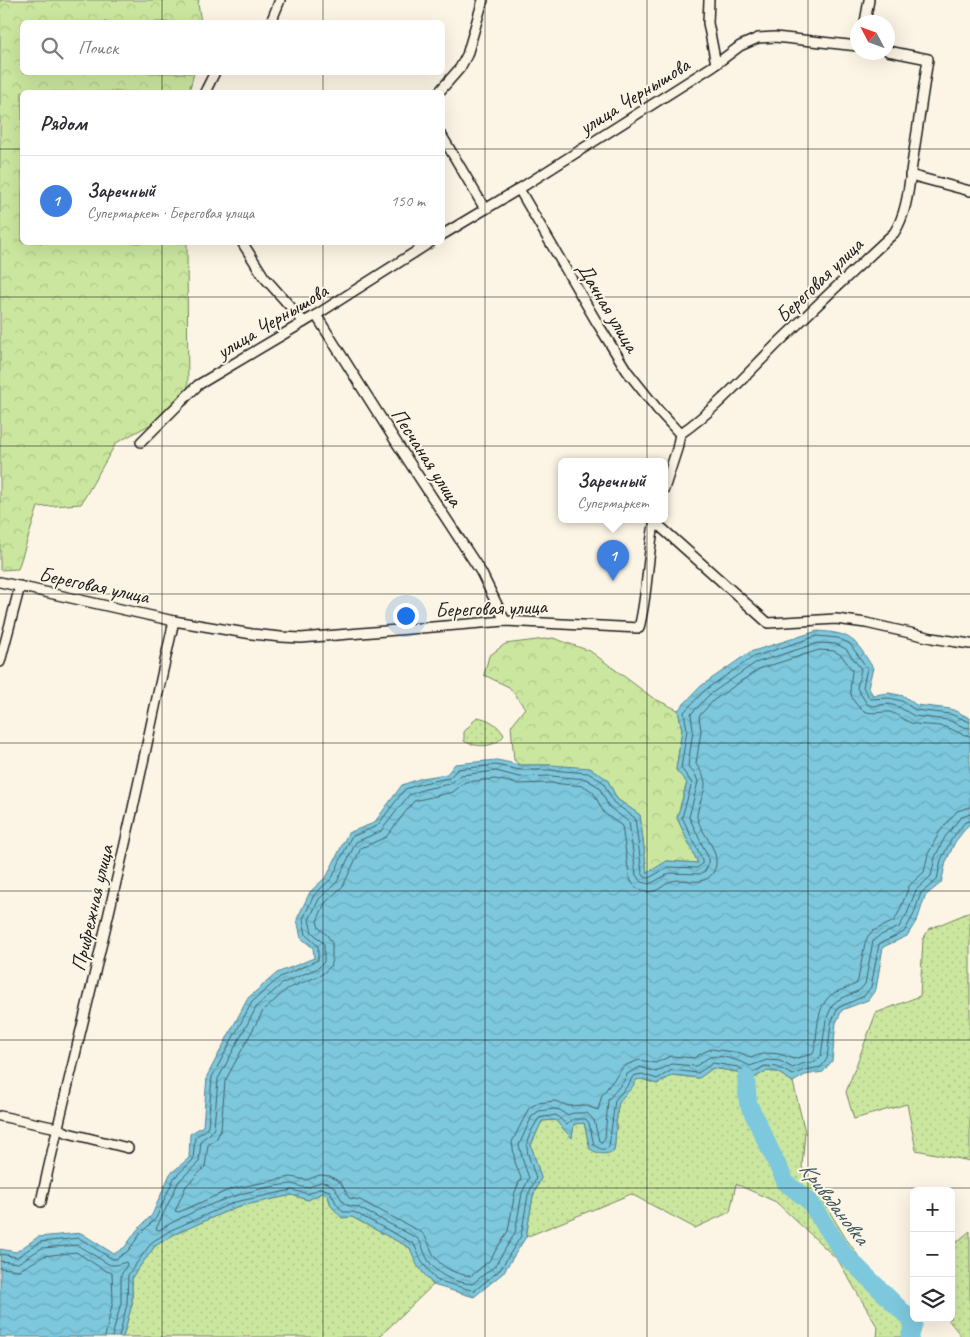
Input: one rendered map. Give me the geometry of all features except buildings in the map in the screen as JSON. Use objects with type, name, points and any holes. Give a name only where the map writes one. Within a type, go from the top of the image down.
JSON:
[{"type":"street","points":[[272,20],[280,0]]},
{"type":"street","points":[[440,90],[460,68],[467,55],[483,0]]},
{"type":"street","points":[[709,0],[708,23],[716,64]]},
{"type":"street","points":[[866,15],[869,0]]},
{"type":"street","name":"улица Чернышова","points":[[445,233],[519,189],[716,64],[740,46],[758,38],[775,37],[850,45]]},
{"type":"street","name":"Береговая улица","points":[[680,434],[717,404],[899,225],[910,175],[928,58],[895,52]]},
{"type":"street","points":[[206,90],[214,75]]},
{"type":"street","points":[[445,141],[485,209]]},
{"type":"street","points":[[910,175],[970,191]]},
{"type":"street","name":"Дачная улица","points":[[519,189],[627,371],[680,434]]},
{"type":"street","points":[[244,245],[264,277],[304,322]]},
{"type":"street","name":"улица Чернышова","points":[[141,442],[198,385],[316,315],[426,245]]},
{"type":"street","name":"Песчаная улица","points":[[316,315],[481,572],[505,621]]},
{"type":"street","points":[[668,477],[680,434]]},
{"type":"street","name":"Береговая улица","points":[[0,582],[174,620],[252,634],[301,638],[505,621],[640,628],[655,523]]},
{"type":"street","points":[[657,523],[768,622],[836,619],[866,623],[932,638],[970,644]]},
{"type":"street","points":[[0,662],[20,586]]},
{"type":"street","name":"Прибрежная улица","points":[[41,1202],[117,881],[174,620]]},
{"type":"street","points":[[0,1116],[57,1128],[68,1133],[128,1148]]},
{"type":"green space","points":[[0,0],[199,0],[201,20],[20,20],[20,75],[193,75],[190,90],[20,90],[20,245],[187,245],[188,404],[116,443],[81,504],[38,507],[18,569],[0,570]]},
{"type":"green space","points":[[553,638],[590,651],[653,698],[678,710],[682,730],[676,770],[687,782],[677,818],[698,863],[667,861],[647,874],[640,815],[617,799],[607,779],[551,765],[520,765],[514,760],[511,726],[525,708],[509,687],[484,675],[489,656],[505,644]]},
{"type":"green space","points":[[477,717],[485,719],[499,728],[504,735],[501,739],[486,746],[464,741],[464,732]]},
{"type":"green space","points":[[970,912],[970,1161],[916,1150],[907,1104],[854,1119],[846,1092],[876,1013],[920,996],[923,939],[929,929]]},
{"type":"green space","points":[[713,1068],[737,1072],[746,1078],[756,1077],[766,1071],[777,1072],[793,1082],[805,1132],[802,1167],[845,1237],[874,1278],[910,1310],[910,1322],[920,1322],[917,1337],[877,1337],[878,1328],[838,1260],[776,1202],[736,1184],[730,1212],[695,1228],[631,1194],[526,1237],[533,1196],[541,1178],[531,1145],[542,1121],[555,1120],[572,1138],[574,1124],[584,1123],[590,1149],[614,1151],[619,1103],[632,1087],[635,1080],[641,1078],[657,1084],[673,1075],[699,1078]]},
{"type":"green space","points":[[322,1193],[328,1196],[331,1206],[410,1248],[418,1265],[433,1285],[379,1337],[123,1337],[132,1304],[132,1277],[155,1246],[173,1235],[236,1207],[292,1195],[308,1200]]},
{"type":"green space","points":[[970,1231],[970,1337],[962,1337],[950,1322],[955,1322],[955,1244]]},
{"type":"water","points":[[817,631],[845,636],[857,644],[873,668],[868,687],[873,695],[889,693],[904,696],[916,705],[951,709],[970,718],[970,823],[955,842],[946,862],[941,883],[925,896],[918,918],[907,936],[883,947],[876,989],[868,1000],[842,1010],[836,1023],[832,1061],[823,1072],[805,1075],[793,1082],[777,1072],[766,1071],[756,1077],[746,1078],[737,1072],[713,1068],[699,1078],[673,1075],[657,1084],[641,1079],[636,1080],[633,1087],[619,1103],[614,1151],[607,1154],[590,1149],[584,1123],[574,1124],[572,1138],[555,1120],[542,1121],[531,1145],[541,1178],[533,1196],[526,1237],[503,1273],[474,1297],[433,1285],[417,1265],[410,1248],[352,1217],[342,1218],[331,1206],[328,1196],[322,1193],[308,1200],[292,1195],[236,1207],[173,1235],[155,1246],[132,1277],[132,1304],[123,1337],[0,1337],[0,1249],[16,1252],[38,1237],[81,1233],[114,1254],[125,1247],[137,1230],[152,1215],[170,1174],[189,1158],[190,1134],[203,1126],[207,1076],[248,998],[277,973],[314,958],[313,948],[301,938],[297,919],[310,892],[327,876],[348,833],[374,823],[402,785],[422,778],[447,774],[455,764],[497,760],[520,765],[590,768],[607,779],[617,799],[640,815],[647,873],[667,861],[698,863],[677,818],[687,783],[676,770],[682,730],[678,710],[701,686],[750,652]]},
{"type":"waterway","name":"Криводановка","points":[[746,1078],[748,1103],[786,1183],[809,1201],[844,1254],[914,1323],[910,1337]]},
{"type":"place","name":"Заречный","points":[[613,581]]}]
